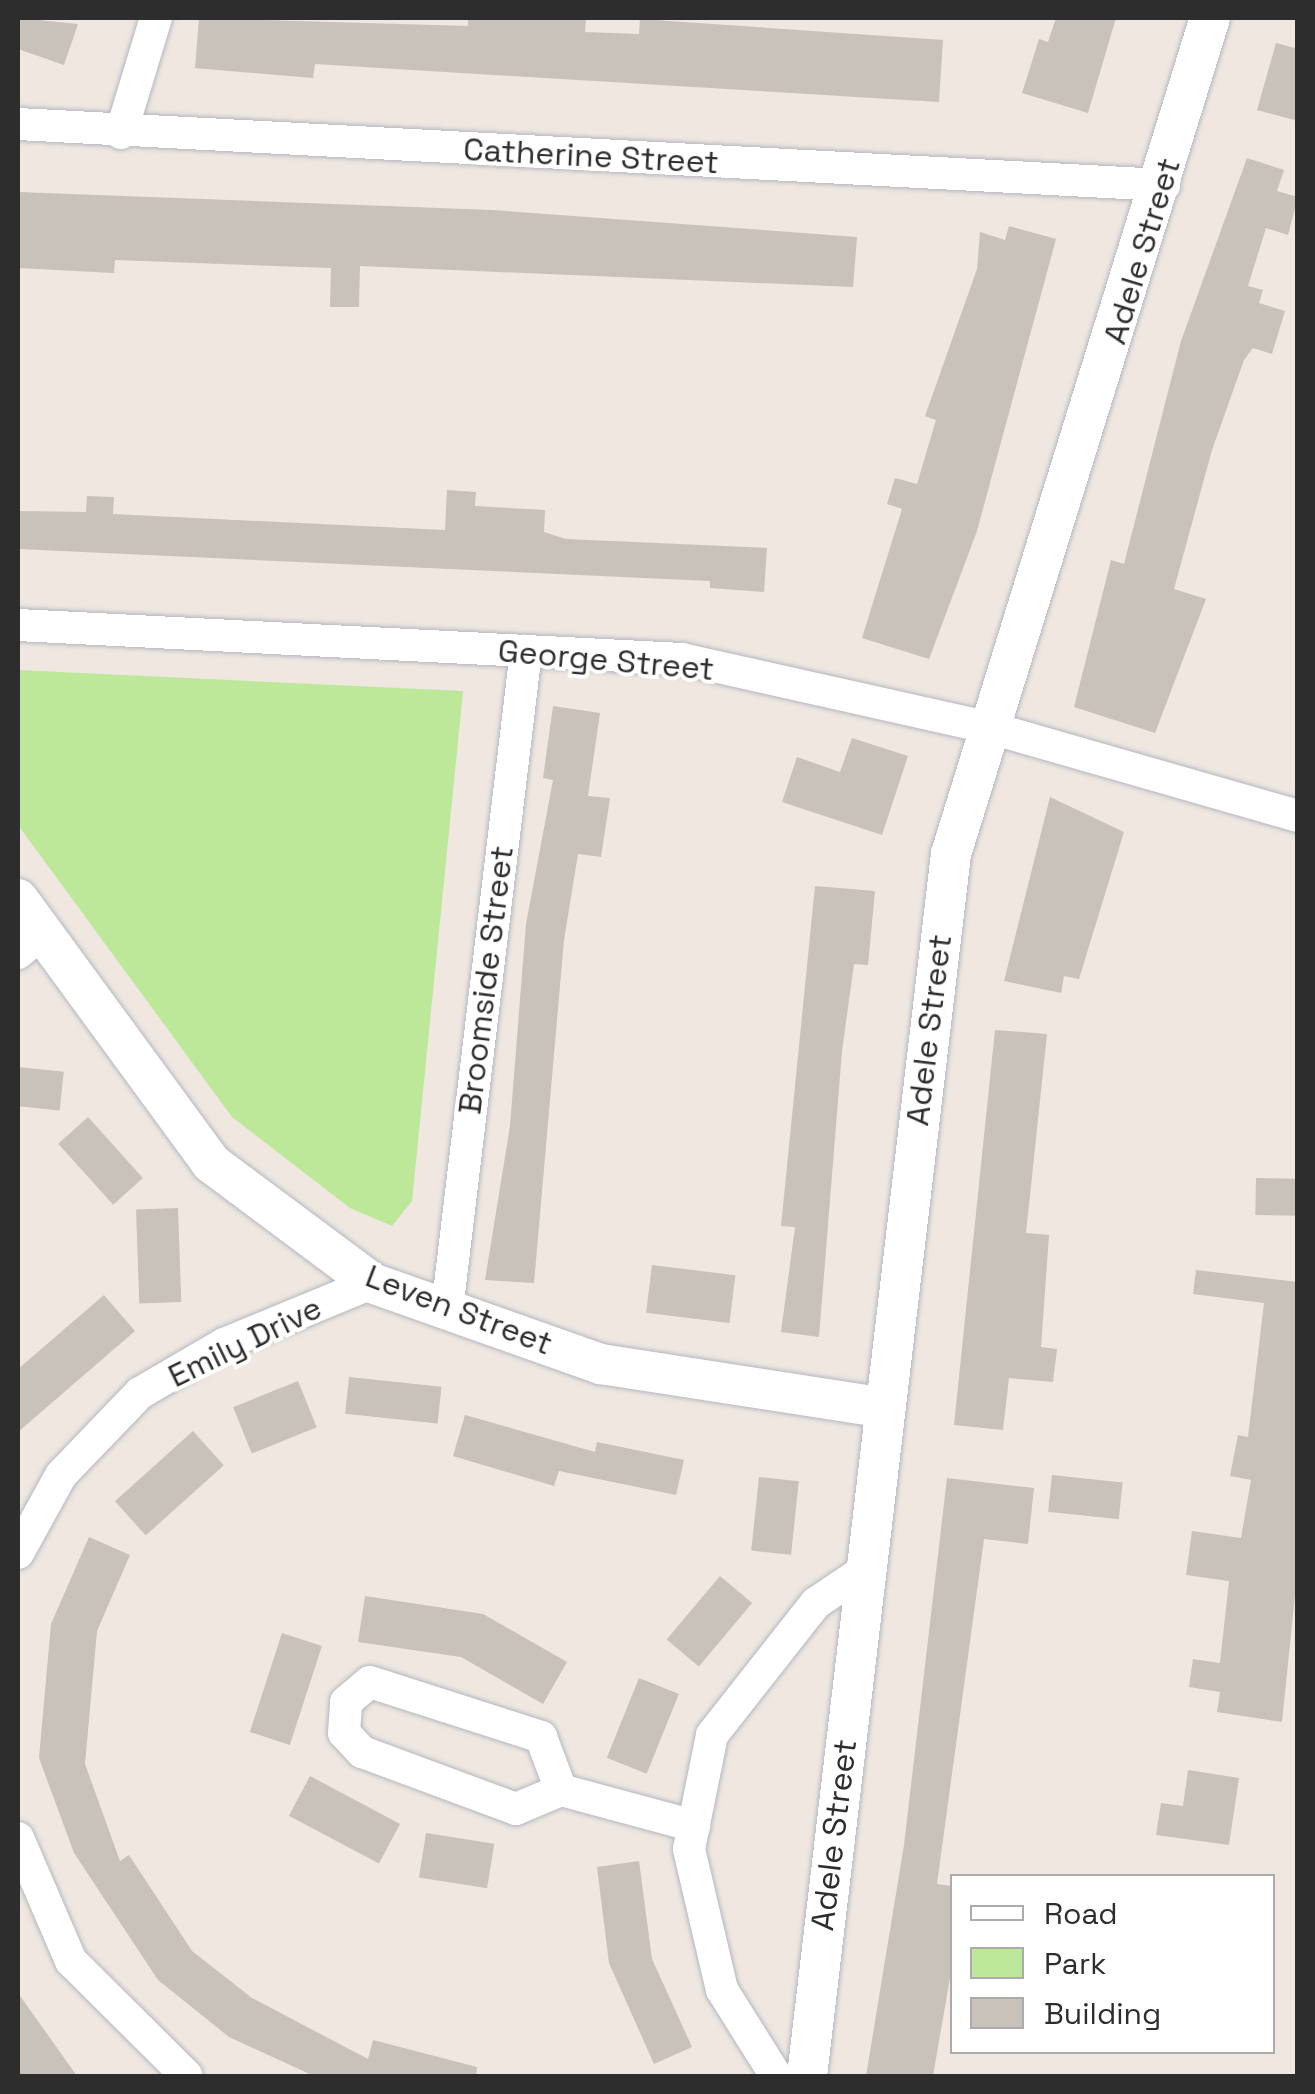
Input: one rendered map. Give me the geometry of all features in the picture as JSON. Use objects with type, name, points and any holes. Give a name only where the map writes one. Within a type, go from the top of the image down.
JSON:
[{"type":"street","points":[[121,134],[156,18]]},
{"type":"street","name":"Adele Street","points":[[807,2076],[950,854],[1164,184],[1210,18]]},
{"type":"street","name":"Catherine Street","points":[[18,124],[121,134],[1164,184]]},
{"type":"street","name":"George Street","points":[[18,625],[682,660],[991,728],[1298,816]]},
{"type":"street","name":"Broomside Street","points":[[446,1310],[526,651]]},
{"type":"street","name":"Leven Street","points":[[18,899],[30,943],[211,1163],[372,1284],[601,1364],[884,1408]]},
{"type":"street","name":"Emily Drive","points":[[18,1553],[61,1475],[140,1394],[224,1344],[372,1284]]},
{"type":"street","points":[[776,2076],[722,1990],[689,1850],[712,1736],[790,1632],[865,1570]]},
{"type":"street","points":[[561,1790],[541,1736],[370,1682],[346,1702],[344,1733],[362,1752],[516,1809],[561,1790],[694,1826]]},
{"type":"street","points":[[18,1838],[71,1961],[186,2076]]},
{"type":"green space","points":[[18,670],[463,691],[412,1201],[392,1226],[350,1208],[232,1117],[18,825]]},
{"type":"building","points":[[18,18],[78,24],[64,65],[18,49]]},
{"type":"building","points":[[199,18],[468,26],[468,18],[586,18],[585,32],[639,34],[640,19],[943,40],[939,102],[315,64],[313,78],[195,68]]},
{"type":"building","points":[[1056,18],[1116,18],[1088,113],[1022,93],[1039,39],[1048,42]]},
{"type":"building","points":[[1276,43],[1298,49],[1298,121],[1257,110]]},
{"type":"building","points":[[1247,158],[1284,170],[1277,191],[1298,197],[1288,235],[1266,228],[1248,286],[1263,290],[1259,303],[1285,311],[1272,354],[1253,348],[1244,360],[1212,450],[1174,589],[1206,599],[1155,733],[1074,707],[1111,560],[1124,564],[1181,341]]},
{"type":"building","points":[[18,192],[492,210],[857,237],[853,287],[360,266],[359,307],[330,307],[331,268],[115,260],[114,273],[18,268]]},
{"type":"building","points":[[1009,226],[1056,239],[977,531],[929,659],[862,638],[902,509],[887,504],[895,478],[917,484],[936,420],[925,416],[977,269],[980,232],[1005,240]]},
{"type":"building","points":[[447,490],[476,492],[475,506],[545,510],[544,532],[566,539],[767,548],[764,592],[710,588],[710,581],[18,549],[18,511],[86,512],[87,496],[114,497],[113,514],[445,530]]},
{"type":"building","points":[[553,706],[600,713],[588,796],[610,798],[601,857],[578,854],[564,940],[534,1283],[485,1280],[510,1126],[526,924],[553,780],[543,778]]},
{"type":"building","points":[[852,738],[908,756],[882,835],[782,802],[797,757],[840,772]]},
{"type":"building","points":[[1050,797],[1124,832],[1079,979],[1064,976],[1061,993],[1004,981]]},
{"type":"building","points":[[815,886],[875,891],[868,965],[854,964],[842,1051],[819,1337],[781,1332],[795,1227],[781,1226]]},
{"type":"building","points":[[995,1030],[1047,1034],[1026,1233],[1049,1235],[1041,1347],[1057,1349],[1053,1382],[1009,1378],[1003,1430],[954,1425]]},
{"type":"building","points":[[18,1067],[64,1072],[60,1111],[18,1106]]},
{"type":"building","points":[[88,1117],[143,1178],[113,1205],[58,1144]]},
{"type":"building","points":[[1256,1178],[1298,1179],[1297,1216],[1255,1215]]},
{"type":"building","points":[[178,1208],[181,1302],[139,1303],[136,1209]]},
{"type":"building","points":[[652,1265],[735,1275],[730,1323],[646,1313]]},
{"type":"building","points":[[1196,1270],[1298,1282],[1298,1566],[1282,1722],[1217,1712],[1220,1692],[1189,1687],[1193,1659],[1220,1663],[1229,1581],[1186,1575],[1192,1531],[1241,1538],[1251,1480],[1230,1476],[1238,1435],[1248,1437],[1264,1303],[1193,1294]]},
{"type":"building","points":[[104,1295],[135,1331],[18,1432],[18,1369]]},
{"type":"building","points":[[349,1377],[441,1387],[438,1424],[345,1414]]},
{"type":"building","points":[[298,1381],[317,1427],[252,1454],[233,1407]]},
{"type":"building","points":[[465,1415],[595,1452],[597,1442],[684,1460],[676,1495],[559,1471],[554,1486],[453,1456]]},
{"type":"building","points":[[193,1431],[224,1465],[146,1535],[115,1501]]},
{"type":"building","points":[[1052,1475],[1123,1482],[1119,1519],[1048,1512]]},
{"type":"building","points":[[759,1477],[799,1481],[791,1555],[751,1551]]},
{"type":"building","points":[[947,1478],[1034,1488],[1028,1544],[984,1539],[937,1884],[950,1886],[950,1978],[933,2076],[866,2076],[904,1845]]},
{"type":"building","points":[[89,1537],[130,1555],[97,1631],[85,1764],[120,1861],[129,1855],[192,1951],[252,1998],[368,2059],[373,2040],[477,2067],[476,2076],[314,2076],[229,2037],[158,1980],[74,1853],[39,1758],[51,1624]]},
{"type":"building","points":[[720,1576],[752,1603],[699,1667],[667,1640]]},
{"type":"building","points":[[365,1596],[483,1614],[567,1662],[543,1704],[461,1657],[358,1642]]},
{"type":"building","points":[[282,1633],[322,1646],[290,1745],[250,1732]]},
{"type":"building","points":[[639,1678],[679,1694],[647,1774],[607,1758]]},
{"type":"building","points":[[1188,1770],[1239,1778],[1229,1845],[1156,1835],[1161,1803],[1183,1806]]},
{"type":"building","points":[[310,1776],[400,1824],[379,1864],[289,1816]]},
{"type":"building","points":[[426,1833],[494,1844],[487,1888],[419,1877]]},
{"type":"building","points":[[639,1861],[652,1959],[692,2047],[654,2064],[609,1963],[597,1867]]},
{"type":"building","points":[[18,1993],[77,2076],[18,2076]]}]
